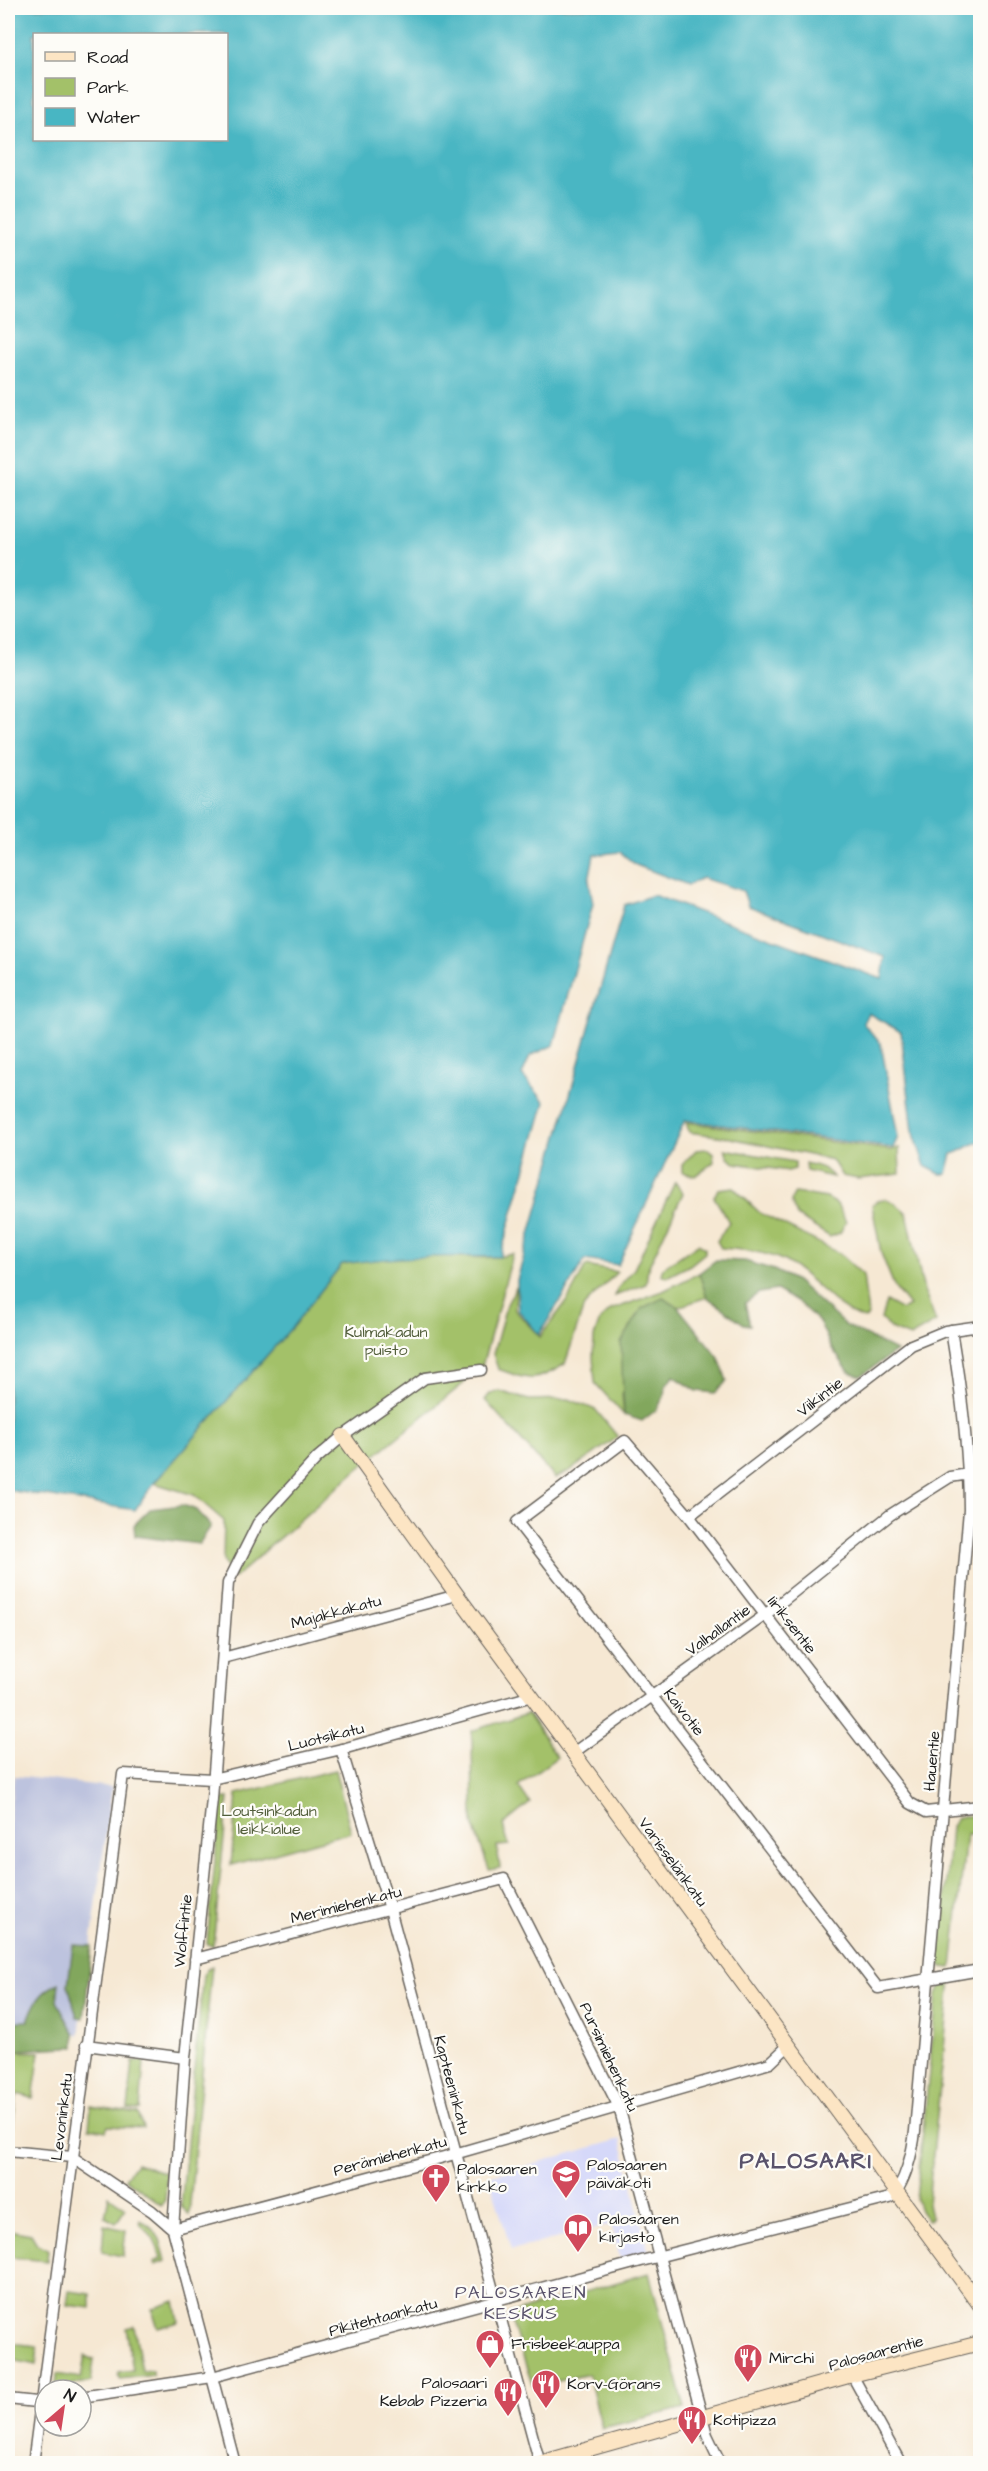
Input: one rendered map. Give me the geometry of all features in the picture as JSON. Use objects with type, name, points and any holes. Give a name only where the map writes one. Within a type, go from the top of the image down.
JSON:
[{"type":"street","name":"Viikintie","points":[[689,1516],[911,1345],[951,1330],[981,1326]]},
{"type":"street","name":"Hauentie","points":[[897,2193],[913,2149],[943,1811],[975,1509],[951,1330]]},
{"type":"street","name":"Wolffintie","points":[[235,2463],[173,2229],[185,2058],[213,1779],[228,1583],[258,1523],[317,1458],[343,1436],[425,1378],[481,1370]]},
{"type":"street","name":"Varisselänkatu","points":[[343,1436],[788,2046],[981,2305]]},
{"type":"street","name":"Iiriksentie","points":[[625,1441],[689,1516],[910,1803],[926,1812],[981,1806]]},
{"type":"street","name":"Kaivotie","points":[[625,1441],[517,1522],[878,1988],[928,1980]]},
{"type":"street","name":"Valhallantie","points":[[573,1753],[765,1615],[890,1515],[950,1477],[969,1474]]},
{"type":"street","name":"Majakkakatu","points":[[223,1658],[457,1595]]},
{"type":"street","name":"Luotsikatu","points":[[123,1774],[213,1779],[341,1749],[532,1696]]},
{"type":"street","name":"Kapteeninkatu","points":[[341,1749],[390,1909],[539,2463]]},
{"type":"street","name":"Levoninkatu","points":[[46,2378],[86,2045],[123,1774]]},
{"type":"street","name":"Merimiehenkatu","points":[[195,1959],[504,1879]]},
{"type":"street","name":"Pursimiehenkatu","points":[[504,1879],[619,2107],[707,2435],[722,2463]]},
{"type":"street","points":[[928,1980],[981,1970]]},
{"type":"street","points":[[86,2045],[185,2058]]},
{"type":"street","name":"Perämiehenkatu","points":[[173,2229],[455,2154],[770,2063],[788,2046]]},
{"type":"street","points":[[8,2151],[72,2157],[152,2211],[173,2229]]},
{"type":"street","name":"Pikitehtaankatu","points":[[93,2395],[212,2378],[658,2257],[890,2198],[897,2193]]},
{"type":"street","name":"Palosaarentie","points":[[539,2463],[852,2375],[981,2343]]},
{"type":"street","points":[[852,2375],[902,2463]]},
{"type":"street","points":[[8,2399],[33,2402]]},
{"type":"street","name":"Levoninkatu","points":[[33,2463],[37,2438]]},
{"type":"shaded area","points":[[14,1776],[112,1787],[79,2035],[8,2029],[8,1825]]},
{"type":"shaded area","name":"Palosaaren päiväkoti","points":[[621,2139],[649,2253],[621,2261],[611,2225],[511,2250],[489,2176]]},
{"type":"green space","points":[[686,1122],[891,1150],[899,1148],[900,1174],[858,1179],[842,1176],[832,1160],[731,1138],[689,1132]]},
{"type":"green space","points":[[707,1149],[713,1154],[714,1162],[695,1176],[682,1172],[682,1165],[696,1150]]},
{"type":"green space","points":[[725,1149],[795,1162],[795,1169],[788,1171],[735,1163],[728,1158]]},
{"type":"green space","points":[[805,1163],[824,1169],[833,1177],[806,1171]]},
{"type":"green space","points":[[675,1182],[683,1193],[648,1268],[646,1284],[615,1296],[617,1289],[634,1269]]},
{"type":"green space","points":[[733,1187],[760,1213],[839,1253],[863,1275],[868,1315],[866,1319],[846,1310],[802,1273],[780,1259],[758,1253],[721,1248],[717,1241],[729,1222],[714,1197],[718,1189]]},
{"type":"green space","points":[[795,1193],[827,1198],[837,1204],[846,1222],[840,1233],[830,1237],[797,1216],[791,1201]]},
{"type":"green space","points":[[885,1199],[895,1203],[907,1213],[924,1291],[936,1322],[910,1337],[891,1329],[881,1319],[886,1301],[902,1310],[909,1306],[895,1288],[881,1253],[872,1205]]},
{"type":"green space","points":[[698,1244],[705,1248],[705,1253],[690,1265],[667,1277],[661,1274],[663,1268]]},
{"type":"green space","name":"Kulmakadun puisto","points":[[513,1254],[481,1370],[470,1371],[464,1383],[357,1470],[234,1578],[223,1562],[224,1521],[194,1495],[154,1483],[293,1326],[342,1264],[386,1258],[482,1257]]},
{"type":"green space","points":[[716,1260],[745,1261],[774,1270],[796,1281],[845,1325],[896,1351],[861,1376],[849,1372],[831,1347],[820,1323],[800,1304],[777,1290],[759,1293],[745,1303],[750,1325],[744,1324],[707,1297],[699,1273]]},
{"type":"green space","points":[[586,1266],[617,1272],[584,1306],[565,1364],[539,1377],[532,1378],[498,1369],[493,1354],[506,1306],[516,1287],[515,1310],[540,1337],[567,1301]]},
{"type":"green space","points":[[699,1273],[707,1297],[678,1307],[663,1298],[622,1394],[624,1415],[595,1383],[594,1337],[600,1320],[611,1310],[663,1291]]},
{"type":"green space","points":[[663,1298],[678,1307],[719,1358],[727,1381],[715,1393],[697,1391],[674,1376],[665,1387],[664,1397],[656,1410],[642,1421],[624,1415],[621,1343],[642,1308]]},
{"type":"green space","points":[[499,1391],[529,1400],[569,1399],[596,1410],[618,1437],[568,1472],[555,1478],[485,1400],[490,1394]]},
{"type":"green space","points":[[183,1505],[196,1510],[211,1526],[199,1544],[135,1536],[134,1525],[150,1509]]},
{"type":"green space","points":[[528,1713],[557,1757],[518,1786],[530,1803],[503,1825],[509,1845],[497,1846],[500,1868],[489,1870],[473,1823],[472,1731]]},
{"type":"green space","name":"Loutsinkadun leikkialue","points":[[335,1770],[351,1832],[231,1865],[237,1794]]},
{"type":"green space","points":[[228,1798],[213,1946],[207,1944],[221,1799]]},
{"type":"green space","points":[[980,1816],[979,1834],[966,1835],[952,1968],[942,1967],[939,1962],[951,1827],[956,1818]]},
{"type":"green space","points":[[73,1945],[92,1946],[84,2018],[77,2017],[68,1985]]},
{"type":"green space","points":[[212,1966],[189,2215],[181,2206],[203,1975]]},
{"type":"green space","points":[[951,1980],[928,2203],[931,2218],[927,2220],[920,2211],[916,2199],[937,1994],[942,1984]]},
{"type":"green space","points":[[59,1983],[57,2001],[75,2035],[75,2047],[8,2050],[8,2022],[28,2021],[39,1998]]},
{"type":"green space","points":[[8,2051],[40,2052],[33,2098],[17,2094],[11,2139],[8,2139]]},
{"type":"green space","points":[[133,2061],[144,2061],[140,2110],[128,2109]]},
{"type":"green space","points":[[91,2106],[138,2113],[143,2128],[108,2126],[106,2131],[89,2128]]},
{"type":"green space","points":[[136,2163],[167,2173],[165,2200],[161,2205],[125,2178]]},
{"type":"green space","points":[[109,2196],[126,2208],[116,2223],[105,2217]]},
{"type":"green space","points":[[140,2220],[155,2232],[161,2242],[166,2261],[155,2265],[154,2262],[161,2259],[158,2249]]},
{"type":"green space","points":[[104,2225],[126,2230],[123,2256],[102,2252]]},
{"type":"green space","points":[[8,2230],[31,2234],[37,2244],[48,2249],[47,2261],[8,2257]]},
{"type":"green space","points":[[649,2273],[685,2408],[602,2428],[588,2374],[533,2387],[509,2314]]},
{"type":"green space","points":[[69,2291],[91,2294],[91,2308],[67,2305]]},
{"type":"green space","points":[[175,2301],[179,2322],[158,2328],[152,2309]]},
{"type":"green space","points":[[134,2326],[142,2371],[153,2370],[153,2375],[120,2379],[119,2372],[133,2370],[126,2328]]},
{"type":"green space","points":[[8,2343],[38,2346],[36,2365],[8,2359]]},
{"type":"green space","points":[[85,2356],[94,2360],[92,2378],[81,2378]]},
{"type":"green space","points":[[57,2374],[81,2378],[57,2378]]},
{"type":"water","points":[[8,8],[980,8],[980,1142],[952,1154],[947,1174],[940,1174],[925,1166],[913,1131],[901,1032],[868,1013],[863,1023],[881,1044],[898,1137],[893,1148],[685,1120],[618,1265],[585,1260],[539,1335],[518,1310],[517,1280],[624,905],[653,895],[882,979],[885,957],[748,906],[743,891],[702,878],[688,885],[636,865],[620,852],[594,855],[589,880],[593,904],[554,1045],[530,1056],[522,1075],[545,1102],[500,1257],[421,1257],[342,1264],[293,1326],[154,1483],[135,1510],[8,1490]]},
{"type":"place","name":"Palosaaren päiväkoti","points":[[566,2200]]},
{"type":"place","name":"Palosaaren kirkko","points":[[436,2204]]},
{"type":"place","name":"Palosaaren kirjasto","points":[[578,2254]]},
{"type":"place","name":"Frisbeekauppa","points":[[490,2370]]},
{"type":"place","name":"Mirchi","points":[[748,2384]]},
{"type":"place","name":"Korv-Görans","points":[[546,2410]]},
{"type":"place","name":"Palosaari Kebab Pizzeria","points":[[508,2418]]},
{"type":"place","name":"Kotipizza","points":[[692,2446]]},
{"type":"district","name":"PALOSAARI","points":[[806,2161]]},
{"type":"district","name":"PALOSAAREN KESKUS","points":[[521,2302]]}]
